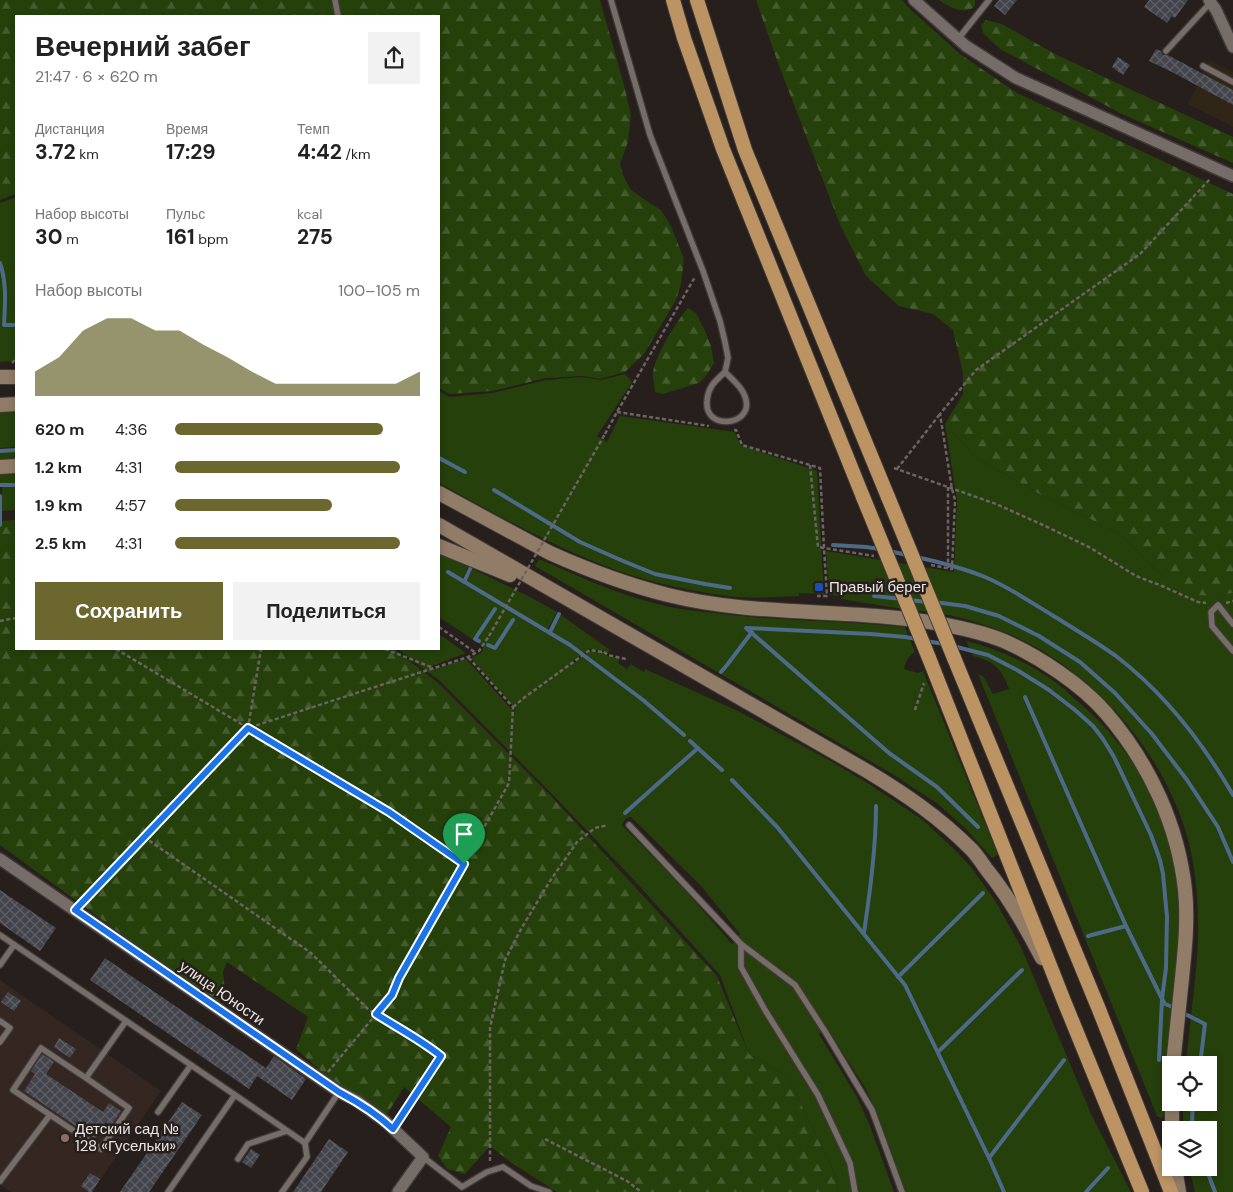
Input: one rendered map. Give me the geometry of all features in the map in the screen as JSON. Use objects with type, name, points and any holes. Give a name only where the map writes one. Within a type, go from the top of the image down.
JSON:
[{"type":"highway","points":[[673,0],[684,38],[723,149],[1142,1192]]},
{"type":"highway","points":[[697,0],[745,150],[1098,1007],[1171,1192]]},
{"type":"main road","points":[[0,377],[15,377]]},
{"type":"main road","points":[[0,405],[15,404]]},
{"type":"main road","points":[[0,467],[15,466]]},
{"type":"main road","points":[[440,494],[549,552],[613,579],[669,595],[712,604],[768,610],[903,618],[973,631],[1004,641],[1045,662],[1078,686],[1105,711],[1130,744],[1150,777],[1170,823],[1181,864],[1185,893],[1186,939],[1174,1056]]},
{"type":"main road","points":[[440,526],[874,775],[943,822],[972,850],[998,884],[1021,919],[1064,1001]]},
{"type":"main road","points":[[440,546],[558,594]]},
{"type":"main road","points":[[1176,1176],[1179,1192]]},
{"type":"street","points":[[914,0],[974,52],[1016,78],[1233,176]]},
{"type":"street","points":[[1210,1],[1233,47]]},
{"type":"street","name":"улица Юности","points":[[0,859],[339,1092],[357,1101],[386,1122],[422,1157]]},
{"type":"street","points":[[398,1192],[422,1157]]},
{"type":"lane","points":[[335,0],[338,15]]},
{"type":"lane","points":[[611,0],[650,135],[720,320],[728,358],[725,372],[709,388],[706,407],[715,419],[722,422],[730,422],[740,418],[745,412],[747,402],[743,392],[725,372]]},
{"type":"lane","points":[[958,39],[989,0]]},
{"type":"lane","points":[[1166,51],[1210,1]]},
{"type":"lane","points":[[1203,66],[1233,82]]},
{"type":"lane","points":[[1233,624],[1218,605],[1211,612],[1212,626],[1233,651]]},
{"type":"lane","points":[[629,825],[741,944],[795,986],[826,1032],[872,1110],[902,1192]]},
{"type":"lane","points":[[0,935],[304,1143],[307,1157],[282,1192]]},
{"type":"lane","points":[[0,965],[14,944]]},
{"type":"lane","points":[[741,944],[741,967],[765,1010],[818,1095],[850,1163],[854,1192]]},
{"type":"lane","points":[[0,1021],[10,1028],[0,1042]]},
{"type":"lane","points":[[86,1078],[126,1021]]},
{"type":"lane","points":[[41,1048],[86,1078],[129,1108],[101,1149],[13,1090],[41,1048]]},
{"type":"lane","points":[[158,1112],[191,1065]]},
{"type":"lane","points":[[304,1143],[339,1092]]},
{"type":"lane","points":[[168,1192],[235,1095]]},
{"type":"lane","points":[[0,1181],[50,1115]]},
{"type":"lane","points":[[238,1160],[248,1144],[287,1131]]},
{"type":"lane","points":[[422,1157],[463,1189],[487,1172],[503,1167],[530,1186],[549,1192]]},
{"type":"path","points":[[1218,605],[1198,602],[1136,576],[1089,547],[996,504],[896,468],[976,370],[1140,254],[1220,170]]},
{"type":"path","points":[[75,910],[248,728],[468,657],[479,651],[695,276]]},
{"type":"path","points":[[12,363],[15,360]]},
{"type":"path","points":[[616,412],[708,426]]},
{"type":"path","points":[[940,414],[955,500],[949,568],[948,487]]},
{"type":"path","points":[[727,429],[736,430],[742,445],[820,468],[827,596],[817,596]]},
{"type":"path","points":[[810,465],[818,547],[824,548]]},
{"type":"path","points":[[0,621],[15,618]]},
{"type":"path","points":[[440,628],[476,654]]},
{"type":"path","points":[[118,650],[389,812],[464,864]]},
{"type":"path","points":[[248,728],[261,650]]},
{"type":"path","points":[[388,650],[433,668]]},
{"type":"path","points":[[513,707],[590,650],[603,651],[608,655],[626,659]]},
{"type":"path","points":[[322,1080],[392,995],[399,978],[509,783],[513,707],[468,657]]},
{"type":"path","points":[[915,710],[924,683]]},
{"type":"path","points":[[487,1172],[490,1158],[490,1028],[505,960],[550,881],[577,842],[594,828],[608,825]]},
{"type":"path","points":[[144,837],[311,953],[368,1010],[424,1043],[441,1056],[393,1129]]},
{"type":"path","points":[[546,1138],[627,1181],[641,1192]]},
{"type":"shaded area","points":[[1210,60],[1233,72],[1233,127],[1188,104]]},
{"type":"shaded area","name":"Детский сад № 128 «Гусельки»","points":[[0,980],[161,1091],[92,1192],[11,1192],[0,1185]]},
{"type":"green space","points":[[0,0],[600,0],[631,115],[628,142],[620,164],[623,175],[630,189],[661,210],[671,226],[684,259],[681,284],[676,300],[644,354],[625,372],[600,379],[582,376],[546,378],[492,391],[449,394],[440,389],[440,15],[15,15],[15,194],[0,200]]},
{"type":"green space","points":[[756,0],[902,0],[960,54],[1017,93],[1233,194],[1233,593],[1215,596],[1198,595],[1166,579],[1119,533],[1041,495],[975,457],[945,424],[963,394],[963,373],[953,330],[933,314],[899,306],[866,276],[841,227]]},
{"type":"green space","points":[[939,0],[975,0],[975,5],[968,10],[959,10]]},
{"type":"green space","points":[[986,20],[1002,24],[1057,55],[1233,137],[1233,163],[1122,114],[1000,49],[983,33],[981,25]]},
{"type":"green space","points":[[15,197],[15,361],[0,362],[0,203]]},
{"type":"green space","points":[[688,308],[696,313],[705,331],[711,346],[714,363],[699,383],[663,394],[655,392],[653,374],[658,356],[672,330]]},
{"type":"green space","points":[[625,374],[632,382],[597,436],[607,442],[620,416],[735,432],[740,445],[817,471],[824,594],[799,593],[799,596],[763,598],[736,597],[693,591],[643,579],[611,568],[555,544],[440,484],[440,392],[450,397],[492,393],[546,380],[581,377],[601,380]]},
{"type":"green space","points":[[15,411],[15,447],[0,448],[0,412]]},
{"type":"green space","points":[[945,424],[975,457],[1041,495],[1119,533],[1166,579],[1215,596],[1233,593],[1233,1192],[1195,1192],[1191,1176],[1217,1176],[1217,1121],[1183,1121],[1183,1111],[1217,1111],[1217,1056],[1187,1056],[1198,948],[1196,882],[1189,843],[1178,810],[1164,779],[1145,749],[1124,721],[1100,695],[1073,672],[1044,652],[1014,636],[949,615],[841,599],[841,596],[829,595],[826,551],[954,572],[957,500]]},
{"type":"green space","points":[[15,450],[15,459],[0,460],[0,452]]},
{"type":"green space","points":[[15,474],[15,484],[0,484],[0,475]]},
{"type":"green space","points":[[2,486],[15,486],[15,510],[2,511]]},
{"type":"green space","points":[[15,520],[15,650],[395,650],[438,683],[551,796],[717,976],[749,1054],[788,1077],[835,1174],[839,1192],[557,1192],[512,1163],[490,1146],[465,1174],[447,1169],[438,1156],[451,1127],[404,1087],[384,1119],[331,1080],[296,1049],[308,1017],[227,962],[223,972],[226,998],[216,1003],[0,845],[0,521]]},
{"type":"green space","points":[[440,553],[468,567],[463,578],[467,580],[473,569],[557,612],[548,629],[552,632],[561,615],[610,650],[608,653],[603,650],[590,649],[570,663],[571,665],[591,651],[603,652],[608,656],[620,658],[618,663],[627,669],[631,664],[644,672],[645,669],[740,712],[829,760],[923,820],[972,868],[996,902],[1021,947],[1092,1116],[1131,1192],[906,1192],[879,1118],[866,1089],[826,1027],[819,1034],[857,1097],[870,1126],[894,1192],[839,1192],[835,1174],[788,1077],[749,1054],[720,975],[633,879],[553,795],[439,680],[398,650],[440,650],[440,635],[466,653],[432,666],[434,669],[466,659],[513,711],[516,709],[471,658],[481,653],[484,647],[440,618]],"holes":[[[631,817],[702,887],[740,934],[732,944],[684,889],[622,825],[626,818]]]},
{"type":"green space","points":[[539,559],[587,580],[670,607],[752,617],[905,627],[915,652],[908,659],[904,669],[918,673],[923,671],[998,855],[992,858],[966,829],[938,804],[894,775],[535,566]]},
{"type":"green space","points":[[966,641],[1014,658],[1061,686],[1111,734],[1130,758],[1154,801],[1163,824],[1176,872],[1181,921],[1169,1056],[1162,1056],[1162,1111],[1164,1111],[1162,1119],[1157,1116],[978,674],[984,677],[993,694],[1009,689],[1000,671],[992,663],[973,656]]},
{"type":"building","points":[[999,0],[1017,0],[1005,15],[994,6]]},
{"type":"building","points":[[1149,0],[1188,0],[1175,18],[1172,16],[1167,23],[1144,7]]},
{"type":"building","points":[[1156,49],[1161,51],[1163,55],[1168,55],[1233,90],[1233,105],[1149,61]]},
{"type":"building","points":[[1118,57],[1130,65],[1123,75],[1112,67]]},
{"type":"building","points":[[0,890],[56,928],[40,951],[0,923]]},
{"type":"building","points":[[105,958],[266,1068],[274,1056],[306,1079],[292,1100],[257,1076],[249,1089],[90,980]]},
{"type":"building","points":[[8,992],[21,1001],[14,1011],[1,1002]]},
{"type":"building","points":[[59,1038],[76,1049],[70,1058],[54,1047]]},
{"type":"building","points":[[42,1054],[54,1062],[46,1074],[103,1112],[109,1103],[121,1111],[111,1126],[106,1122],[95,1139],[24,1091],[35,1074],[31,1071]]},
{"type":"building","points":[[182,1102],[202,1115],[149,1192],[120,1192]]},
{"type":"building","points":[[329,1139],[348,1152],[321,1192],[293,1192]]},
{"type":"building","points":[[251,1149],[260,1155],[251,1168],[242,1162]]},
{"type":"building","points":[[90,1173],[100,1179],[92,1192],[81,1186]]},
{"type":"waterway","points":[[0,263],[5,286],[4,325],[15,325]]},
{"type":"waterway","points":[[0,451],[15,450]]},
{"type":"waterway","points":[[440,459],[465,472]]},
{"type":"waterway","points":[[0,485],[15,485]]},
{"type":"waterway","points":[[494,490],[580,542],[623,561],[655,574],[730,588]]},
{"type":"waterway","points":[[0,496],[0,525]]},
{"type":"waterway","points":[[833,545],[880,549]]},
{"type":"waterway","points":[[889,551],[907,555]]},
{"type":"waterway","points":[[916,557],[960,568],[994,581],[1116,656],[1134,670],[1181,720],[1209,757],[1233,795]]},
{"type":"waterway","points":[[464,582],[471,567]]},
{"type":"waterway","points":[[448,572],[570,645],[643,700],[684,735]]},
{"type":"waterway","points":[[874,596],[902,599]]},
{"type":"waterway","points":[[909,600],[927,602]]},
{"type":"waterway","points":[[934,602],[965,606],[999,616],[1039,636],[1080,662],[1115,693],[1152,734],[1187,780],[1218,827],[1233,862]]},
{"type":"waterway","points":[[479,641],[475,639],[495,609]]},
{"type":"waterway","points":[[550,632],[559,614]]},
{"type":"waterway","points":[[488,645],[495,648],[513,620]]},
{"type":"waterway","points":[[917,639],[871,634],[746,628],[889,753],[937,787],[978,827]]},
{"type":"waterway","points":[[721,672],[752,632]]},
{"type":"waterway","points":[[926,641],[944,644]]},
{"type":"waterway","points":[[953,646],[988,655],[1049,690],[1093,726],[1114,757],[1151,835],[1163,874],[1167,917],[1166,968],[1162,999],[1159,1060]]},
{"type":"waterway","points":[[1025,697],[1126,926],[1162,999],[1165,1004],[1175,1008]]},
{"type":"waterway","points":[[690,741],[722,770]]},
{"type":"waterway","points":[[625,813],[698,748]]},
{"type":"waterway","points":[[732,780],[778,828],[905,985],[1004,1192]]},
{"type":"waterway","points":[[864,933],[874,854],[876,806]]},
{"type":"waterway","points":[[898,977],[983,893]]},
{"type":"waterway","points":[[1088,936],[1126,926]]},
{"type":"waterway","points":[[938,1052],[1022,970]]},
{"type":"waterway","points":[[1181,1012],[1205,1024],[1201,1056]]},
{"type":"waterway","points":[[989,1158],[1064,1060]]},
{"type":"waterway","points":[[1192,1121],[1193,1111]]},
{"type":"waterway","points":[[1086,1192],[1108,1168]]},
{"type":"waterway","points":[[1209,1176],[1215,1192]]},
{"type":"place","name":"Правый берег","points":[[819,587]]},
{"type":"place","name":"Детский сад № 128 «Гусельки»","points":[[65,1138]]},
{"type":"route","points":[[248,728],[389,812],[464,864],[399,978],[392,995],[376,1014],[424,1043],[441,1056],[393,1129],[357,1101],[339,1092],[75,910],[248,728]]}]
